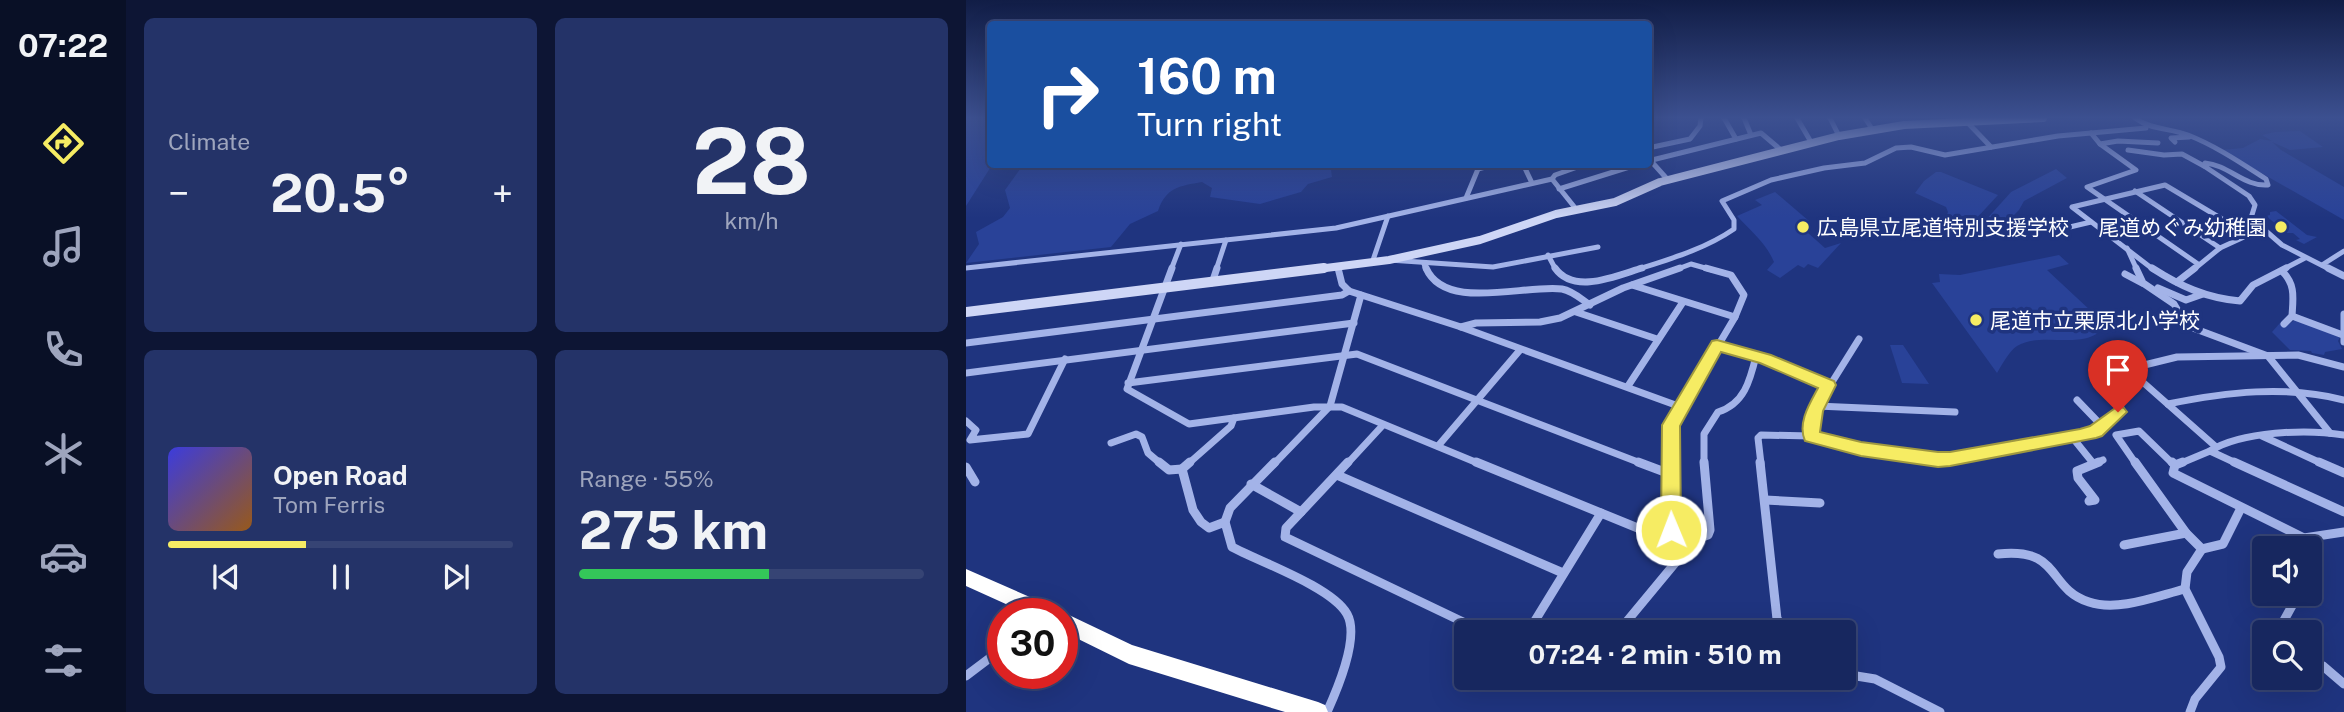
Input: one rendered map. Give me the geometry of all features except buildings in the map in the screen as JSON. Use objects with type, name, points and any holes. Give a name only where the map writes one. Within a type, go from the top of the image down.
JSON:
[{"type":"highway","points":[[966,577],[1010,598]]},
{"type":"highway","points":[[1078,629],[1129,654],[1318,712]]},
{"type":"street","points":[[1652,160],[1688,151]]},
{"type":"street","points":[[966,312],[1389,260],[1480,240],[1576,209],[1615,202],[1668,180],[1776,151]]},
{"type":"street","points":[[1548,255],[1557,273],[1563,278],[1592,282],[1703,248],[1725,238],[1735,224],[1722,201],[1771,180],[1824,168],[1864,163],[1890,151]]},
{"type":"street","points":[[1924,151],[1945,155],[1967,151]]},
{"type":"street","points":[[2110,151],[2136,170],[2087,187],[2198,264]]},
{"type":"street","points":[[2137,151],[2164,155],[2182,154],[2204,166],[2249,196],[2255,205],[2251,218],[2282,245],[2344,276]]},
{"type":"street","points":[[2204,166],[2205,163],[2217,164],[2254,185],[2268,185],[2266,179],[2221,151]]},
{"type":"street","points":[[1652,163],[1668,180]]},
{"type":"street","points":[[1465,198],[1468,187],[1478,169],[1482,168]]},
{"type":"street","points":[[1525,168],[1532,183]]},
{"type":"street","points":[[966,268],[1336,228],[1552,179],[1576,168]]},
{"type":"street","points":[[1559,189],[1626,168]]},
{"type":"street","points":[[1552,179],[1576,209]]},
{"type":"street","points":[[2177,282],[2220,248],[2244,237],[2227,222],[2165,185],[2072,207],[2177,282],[2203,295],[2230,301],[2240,301],[2253,285],[2305,258]]},
{"type":"street","points":[[2135,191],[2220,248]]},
{"type":"street","points":[[1372,263],[1388,216]]},
{"type":"street","points":[[2049,227],[2053,231],[2091,222]]},
{"type":"street","points":[[1212,283],[1226,240]]},
{"type":"street","points":[[1181,244],[1127,389],[1189,424],[1330,406],[1342,407],[1672,541]]},
{"type":"street","points":[[1389,260],[1424,264],[1511,266],[1548,255],[1598,247]]},
{"type":"street","points":[[2127,248],[2143,282],[2174,304],[2182,319],[2193,328],[2268,355],[2330,433]]},
{"type":"street","points":[[2322,265],[2344,251]]},
{"type":"street","points":[[1424,264],[1430,281],[1440,288],[1496,293],[1563,289],[1590,305]]},
{"type":"street","points":[[1461,327],[1486,322],[1541,322],[1576,312],[1631,285],[1691,264],[1728,274],[1733,277],[1744,295],[1735,317],[1671,425],[1671,530],[1675,562],[1628,620]]},
{"type":"street","points":[[1338,268],[1342,284],[1349,291],[1461,327],[1681,407]]},
{"type":"street","points":[[2282,271],[2292,279],[2292,316],[2284,324]]},
{"type":"street","points":[[2125,274],[2179,299],[2186,300],[2203,295]]},
{"type":"street","points":[[1631,285],[1735,317]]},
{"type":"street","points":[[966,343],[1342,295],[1349,291]]},
{"type":"street","points":[[1327,712],[1340,683],[1349,641],[1349,616],[1335,599],[1232,547],[1225,522],[1230,508],[1251,484],[1330,406],[1361,295]]},
{"type":"street","points":[[1628,386],[1683,302]]},
{"type":"street","points":[[1576,312],[1657,339]]},
{"type":"street","points":[[2292,316],[2343,338],[2344,314]]},
{"type":"street","points":[[966,373],[1353,323]]},
{"type":"street","points":[[1811,436],[1817,406],[1859,339]]},
{"type":"street","points":[[1717,345],[1756,356],[1828,385]]},
{"type":"street","points":[[1438,446],[1520,349]]},
{"type":"street","points":[[1128,383],[1357,354],[1670,474]]},
{"type":"street","points":[[1778,620],[1758,438],[1761,435],[1811,436],[1861,449],[1938,460],[2096,431],[2121,408],[2107,383],[2109,378],[2128,369],[2177,357],[2298,355],[2344,367]]},
{"type":"street","points":[[1671,530],[1702,537],[1708,535],[1710,530],[1704,470],[1704,434],[1718,412],[1730,410],[1745,393],[1756,356]]},
{"type":"street","points":[[968,441],[1028,434],[1065,359]]},
{"type":"street","points":[[2128,369],[2168,404],[2212,449],[2344,512]]},
{"type":"street","points":[[2168,404],[2233,394],[2329,394],[2344,400]]},
{"type":"street","points":[[2077,400],[2102,426]]},
{"type":"street","points":[[1817,406],[1955,412]]},
{"type":"street","points":[[1111,443],[1136,434],[1142,437],[1148,453],[1169,470],[1182,469],[1231,425],[1234,418]]},
{"type":"street","points":[[966,421],[976,430],[968,441]]},
{"type":"street","points":[[1383,425],[1286,528],[1285,537],[1459,620]]},
{"type":"street","points":[[2175,466],[2139,431],[2116,435],[2186,533],[2202,549]]},
{"type":"street","points":[[2291,536],[2180,478],[2173,473],[2175,466],[2212,449],[2262,436],[2330,433],[2344,435]]},
{"type":"street","points":[[2262,436],[2344,473]]},
{"type":"street","points":[[2072,437],[2093,463]]},
{"type":"street","points":[[2089,501],[2095,499],[2078,478],[2077,471],[2103,460]]},
{"type":"street","points":[[966,467],[975,482]]},
{"type":"street","points":[[1182,469],[1189,485],[1192,513],[1198,522],[1209,528],[1225,522]]},
{"type":"street","points":[[1337,475],[1563,573]]},
{"type":"street","points":[[1251,484],[1301,512]]},
{"type":"street","points":[[1765,500],[1820,503]]},
{"type":"street","points":[[2202,549],[2223,544],[2241,508]]},
{"type":"street","points":[[1535,620],[1601,513]]},
{"type":"street","points":[[2322,538],[2344,532]]},
{"type":"street","points":[[2124,545],[2186,533]]},
{"type":"street","points":[[2190,712],[2196,696],[2214,680],[2221,667],[2219,657],[2185,589],[2187,572],[2202,549]]},
{"type":"street","points":[[1998,554],[2028,553],[2035,556],[2089,603],[2136,601],[2185,589]]},
{"type":"street","points":[[966,676],[987,660]]},
{"type":"street","points":[[2322,666],[2343,680]]},
{"type":"street","points":[[1856,676],[1875,680],[1940,712]]},
{"type":"shaded area","points":[[966,151],[987,151],[987,168],[990,168],[966,206]]},
{"type":"shaded area","points":[[2223,151],[2283,151],[2344,187],[2344,220]]},
{"type":"shaded area","points":[[1021,168],[1335,168],[1331,170],[1332,177],[1308,184],[1301,192],[1260,204],[1210,197],[1212,188],[1202,182],[1175,189],[1165,197],[1158,211],[1130,224],[1111,247],[966,263],[979,244],[976,232],[1003,217],[1010,208],[1005,190]]},
{"type":"shaded area","points":[[2056,169],[2067,178],[2024,201],[2019,210],[1996,233],[1986,232],[1984,222],[2011,192]]},
{"type":"shaded area","points":[[1936,172],[1998,195],[1974,221],[1978,224],[1968,226],[1945,221],[1948,212],[1946,207],[1915,193],[1924,181]]},
{"type":"shaded area","points":[[1775,192],[1809,221],[1799,225],[1825,248],[1841,243],[1818,268],[1808,264],[1804,268],[1798,265],[1780,278],[1767,270],[1774,262],[1771,255],[1737,216],[1762,205],[1755,200]]},
{"type":"shaded area","points":[[2276,211],[2307,235],[2317,237],[2304,244],[2296,240],[2300,239],[2293,233],[2287,233],[2266,216]]},
{"type":"shaded area","points":[[2059,255],[2069,264],[2047,270],[2106,325],[2087,338],[2039,340],[2017,346],[1997,373],[1932,283],[1940,282],[1939,274],[1960,275]]},
{"type":"shaded area","points":[[2295,320],[2340,337],[2338,341],[2342,349],[2325,352],[2324,355],[2290,350],[2272,332],[2280,323],[2286,326]]},
{"type":"shaded area","points":[[1890,345],[1903,345],[1929,384],[1902,383]]},
{"type":"place","name":"広島県立尾道特別支援学校","points":[[1803,227]]},
{"type":"place","name":"尾道めぐみ幼稚園","points":[[2281,227]]},
{"type":"place","name":"尾道市立栗原北小学校","points":[[1976,320]]},
{"type":"route","points":[[1671,530],[1671,425],[1717,345],[1766,359],[1828,385],[1814,411],[1811,436],[1861,449],[1938,460],[1950,459],[2080,436],[2096,431],[2118,412]]}]
